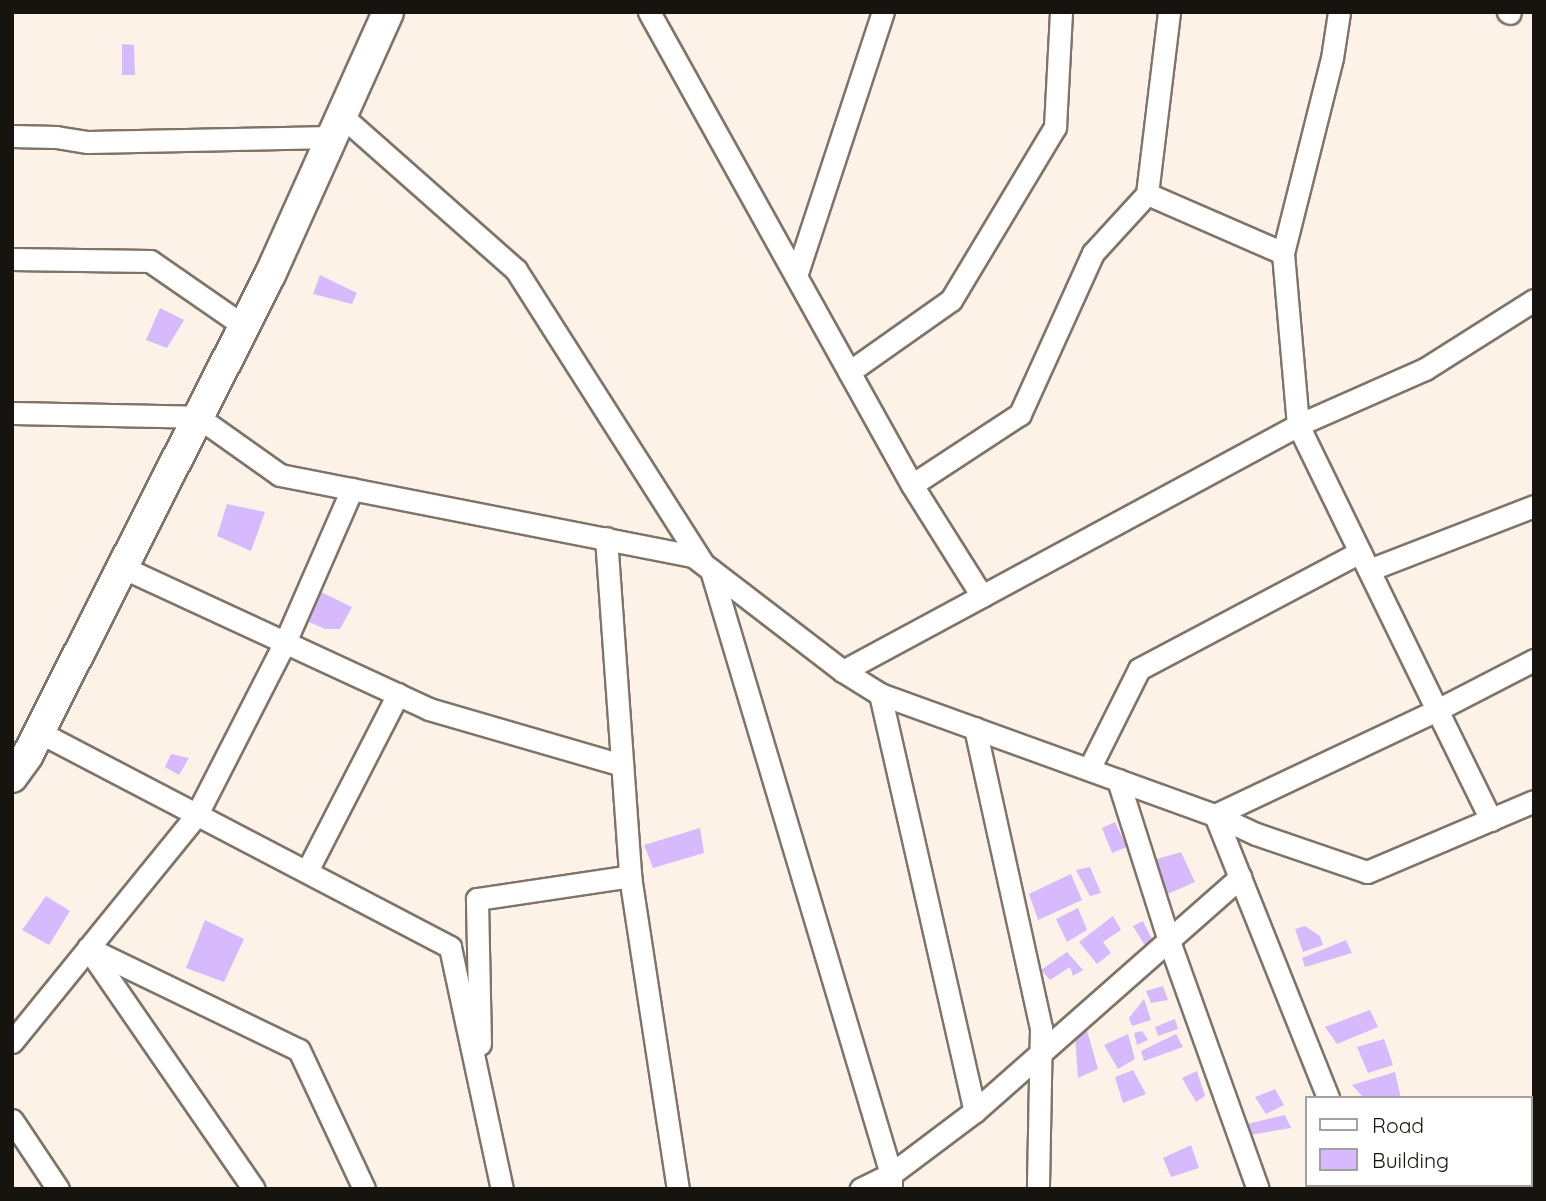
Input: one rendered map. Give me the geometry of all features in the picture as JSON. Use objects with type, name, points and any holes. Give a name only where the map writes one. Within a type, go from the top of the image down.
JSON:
[{"type":"main road","points":[[12,777],[39,732],[244,326],[388,12]]},
{"type":"street","points":[[649,12],[912,485],[982,596]]},
{"type":"street","points":[[796,276],[883,12]]},
{"type":"street","points":[[849,372],[951,300],[1055,127],[1060,12]]},
{"type":"street","points":[[912,485],[1020,414],[1093,253],[1147,194],[1169,12]]},
{"type":"street","points":[[1339,12],[1332,58],[1283,253],[1298,425],[1491,820]]},
{"type":"street","points":[[12,136],[56,137],[88,142],[337,126],[516,270],[706,566],[891,1182]]},
{"type":"street","points":[[1147,194],[1283,253]]},
{"type":"street","points":[[12,259],[150,261],[244,326]]},
{"type":"street","points":[[843,671],[1298,425],[1425,369],[1534,300]]},
{"type":"street","points":[[12,413],[198,416],[280,475],[693,556],[843,671],[880,694],[1215,814],[1256,834],[1367,872],[1534,801]]},
{"type":"street","points":[[12,1042],[197,814],[285,642],[352,489]]},
{"type":"street","points":[[1089,769],[1139,669],[1364,561],[1534,506]]},
{"type":"street","points":[[606,538],[630,876],[678,1189]]},
{"type":"street","points":[[122,567],[429,709],[622,765]]},
{"type":"street","points":[[1215,814],[1437,710],[1534,660]]},
{"type":"street","points":[[307,871],[398,694]]},
{"type":"street","points":[[880,694],[975,1111]]},
{"type":"street","points":[[975,728],[1041,1028],[1038,1189]]},
{"type":"street","points":[[39,732],[450,947],[502,1189]]},
{"type":"street","points":[[1118,780],[1169,941],[1258,1189]]},
{"type":"street","points":[[1215,814],[1327,1096]]},
{"type":"street","points":[[481,1093],[477,899],[630,876]]},
{"type":"street","points":[[860,1189],[891,1182],[1240,877]]},
{"type":"street","points":[[88,948],[254,1189]]},
{"type":"street","points":[[88,948],[299,1051],[364,1189]]},
{"type":"street","points":[[12,1120],[58,1189]]},
{"type":"building","points":[[122,44],[134,45],[135,75],[122,75]]},
{"type":"building","points":[[320,275],[357,293],[352,304],[313,294]]},
{"type":"building","points":[[160,308],[184,320],[167,348],[146,340]]},
{"type":"building","points":[[227,504],[265,512],[251,551],[217,536]]},
{"type":"building","points":[[319,591],[352,607],[340,629],[325,629],[302,619]]},
{"type":"building","points":[[171,754],[189,758],[179,775],[165,767]]},
{"type":"building","points":[[1115,822],[1127,847],[1112,853],[1102,828]]},
{"type":"building","points":[[700,828],[704,853],[653,868],[644,845]]},
{"type":"building","points":[[1181,852],[1195,882],[1161,897],[1150,861]]},
{"type":"building","points":[[1090,867],[1101,893],[1090,896],[1076,870]]},
{"type":"building","points":[[1071,874],[1082,900],[1038,920],[1029,894]]},
{"type":"building","points":[[46,896],[70,911],[49,945],[22,930]]},
{"type":"building","points":[[1078,908],[1087,930],[1067,942],[1056,919]]},
{"type":"building","points":[[1113,916],[1121,930],[1103,942],[1111,953],[1097,964],[1079,942]]},
{"type":"building","points":[[205,920],[244,939],[224,982],[186,968]]},
{"type":"building","points":[[1143,921],[1154,943],[1144,944],[1133,926]]},
{"type":"building","points":[[1305,926],[1320,936],[1323,945],[1303,952],[1295,929]]},
{"type":"building","points":[[1346,940],[1352,953],[1305,967],[1302,958]]},
{"type":"building","points":[[1067,952],[1083,970],[1073,976],[1070,967],[1050,980],[1041,970]]},
{"type":"building","points":[[1163,986],[1168,1000],[1151,1003],[1146,991]]},
{"type":"building","points":[[1144,999],[1151,1020],[1132,1026],[1129,1018]]},
{"type":"building","points":[[1370,1010],[1378,1027],[1337,1044],[1325,1027]]},
{"type":"building","points":[[1175,1019],[1178,1029],[1158,1036],[1155,1027]]},
{"type":"building","points":[[1086,1027],[1098,1069],[1078,1078],[1075,1035]]},
{"type":"building","points":[[1142,1031],[1148,1040],[1137,1045],[1134,1033]]},
{"type":"building","points":[[1128,1034],[1135,1059],[1118,1069],[1104,1045]]},
{"type":"building","points":[[1176,1034],[1183,1047],[1144,1061],[1141,1051]]},
{"type":"building","points":[[1384,1039],[1393,1065],[1368,1073],[1357,1047]]},
{"type":"building","points":[[1133,1070],[1146,1094],[1123,1103],[1115,1077]]},
{"type":"building","points":[[1197,1071],[1205,1096],[1196,1102],[1182,1078]]},
{"type":"building","points":[[1395,1072],[1401,1096],[1362,1096],[1352,1085]]},
{"type":"building","points":[[1275,1089],[1284,1105],[1266,1114],[1255,1097]]},
{"type":"building","points":[[1285,1115],[1291,1128],[1250,1135],[1247,1124]]},
{"type":"building","points":[[1191,1145],[1199,1168],[1171,1177],[1163,1158]]}]
